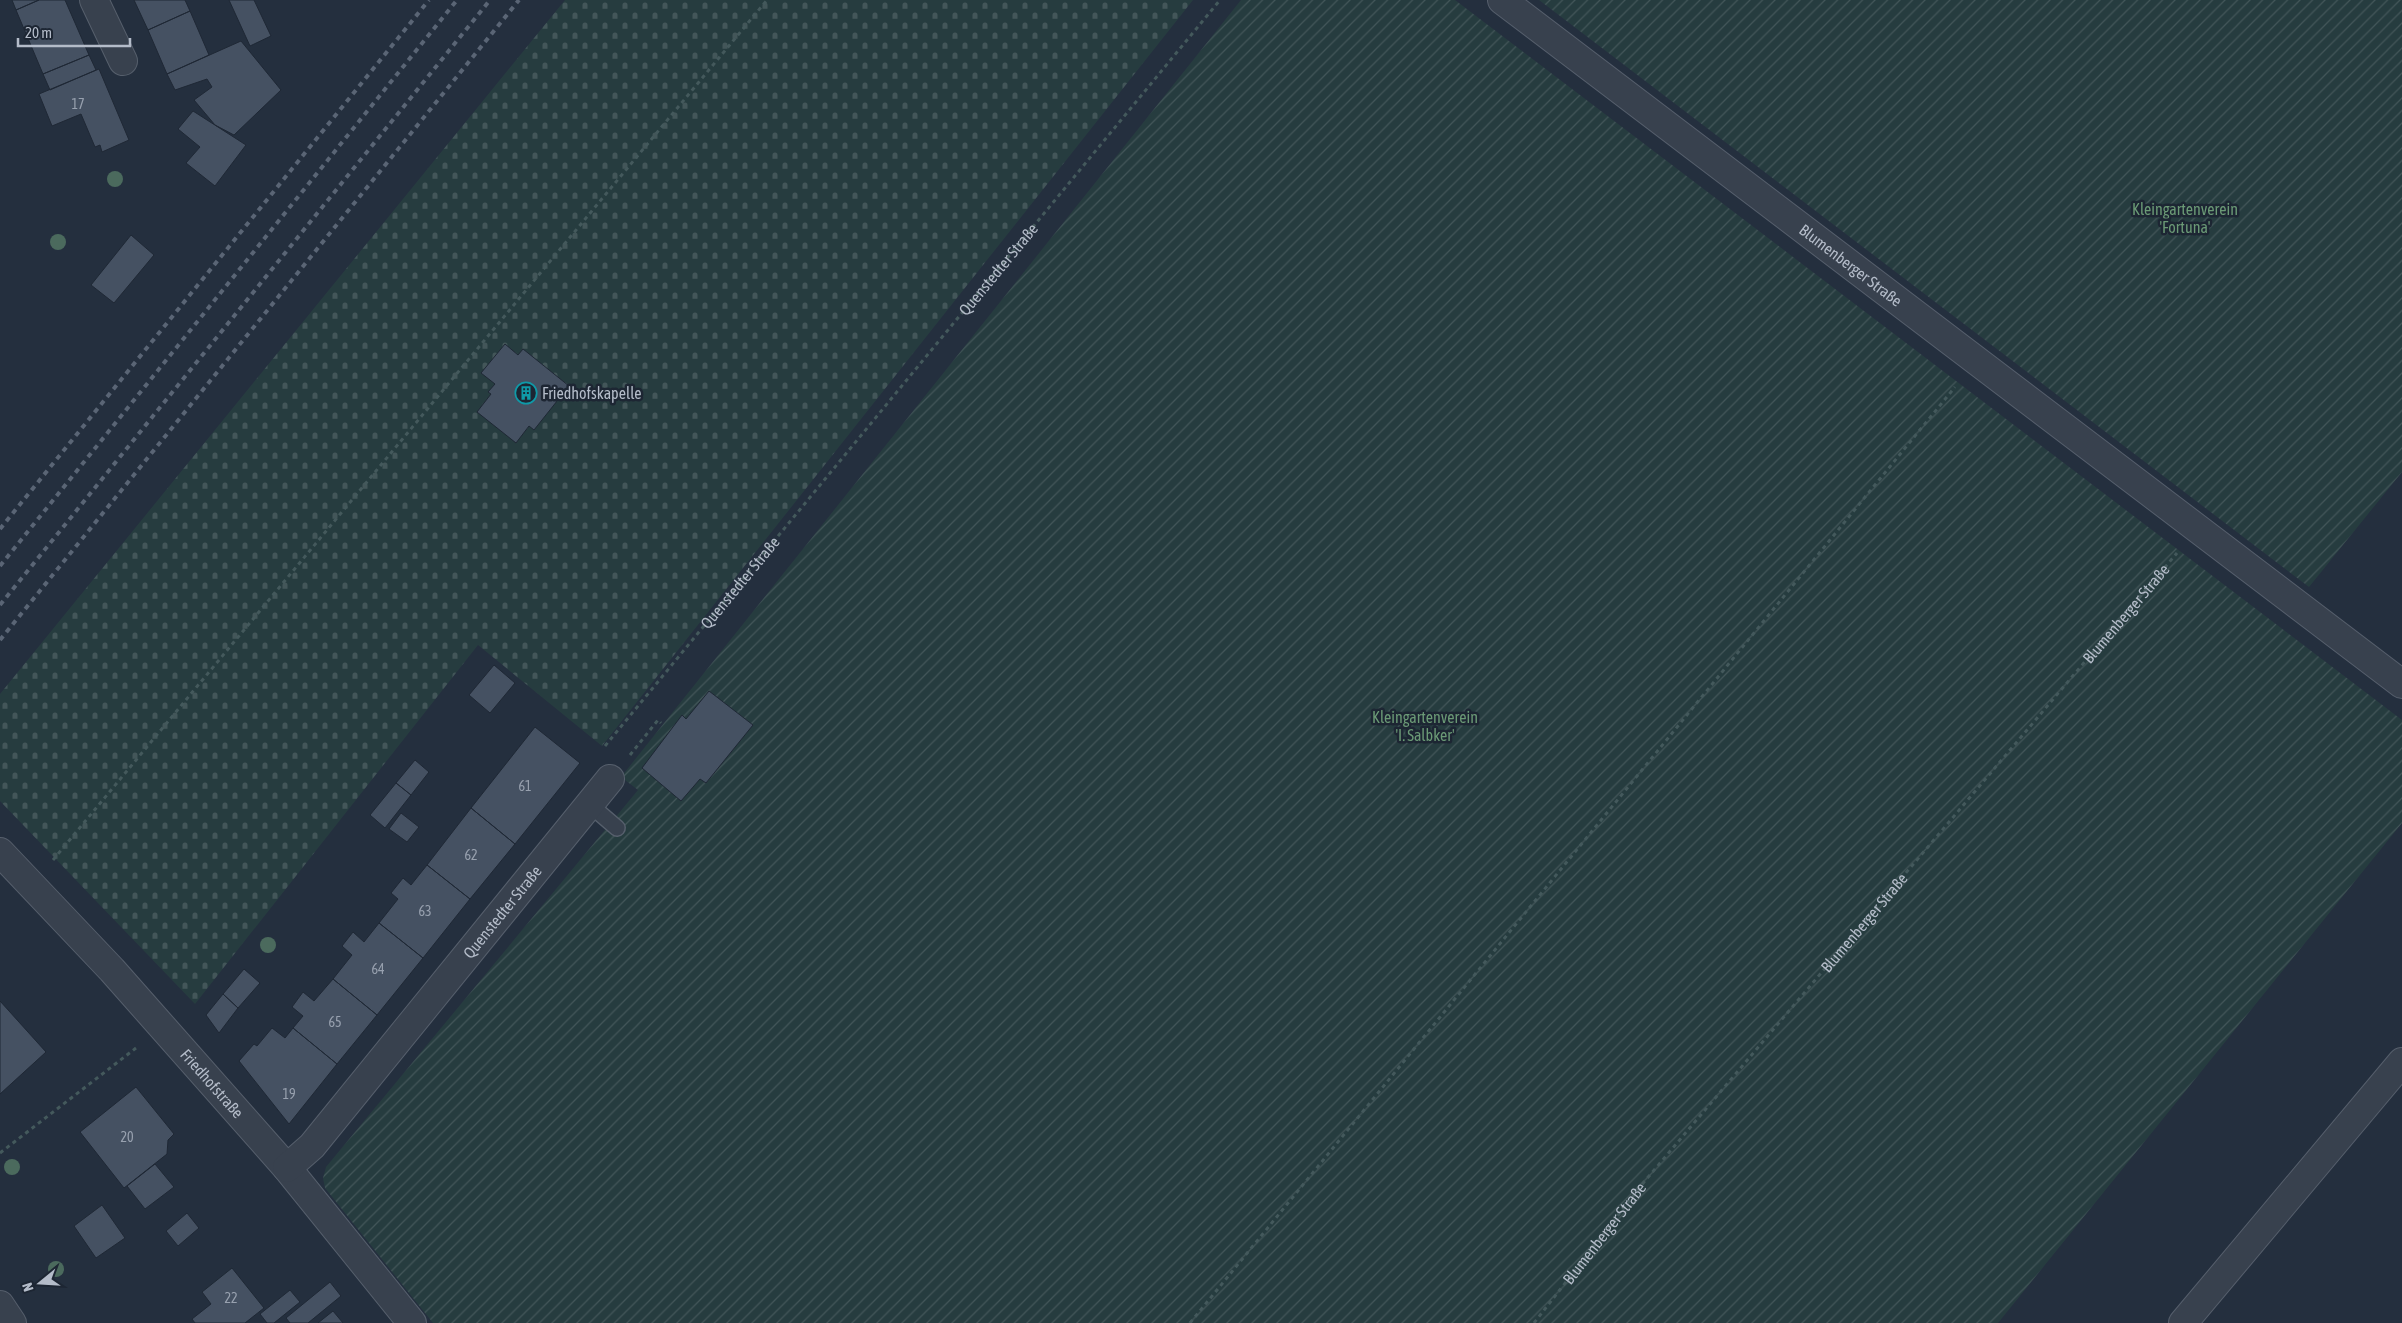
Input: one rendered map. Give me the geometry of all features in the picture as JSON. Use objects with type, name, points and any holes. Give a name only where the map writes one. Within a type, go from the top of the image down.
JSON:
[{"type":"street","points":[[94,0],[123,61]]},
{"type":"street","name":"Blumenberger Straße","points":[[1502,0],[2402,684]]},
{"type":"street","name":"Quenstedter Straße","points":[[287,1168],[312,1146],[610,779]]},
{"type":"street","name":"Friedhofstraße","points":[[0,852],[112,970],[287,1168],[412,1323]]},
{"type":"street","points":[[2183,1323],[2402,1062]]},
{"type":"street","points":[[0,1305],[12,1323]]},
{"type":"lane","points":[[589,804],[617,828]]},
{"type":"path","points":[[28,883],[56,857],[767,0]]},
{"type":"path","name":"Quenstedter Straße","points":[[610,779],[599,754],[1220,0]]},
{"type":"path","points":[[1190,1323],[1977,361]]},
{"type":"path","name":"Blumenberger Straße","points":[[1534,1323],[1644,1182],[2199,528]]},
{"type":"path","points":[[610,779],[658,720],[661,722]]},
{"type":"path","points":[[0,1153],[163,1027]]},
{"type":"green space","points":[[565,0],[1193,0],[602,746],[478,645],[195,1004],[0,801],[0,694]]},
{"type":"green space","name":"Kleingartenverein 'I. Salbker'","points":[[1241,0],[1455,0],[2402,720],[2402,823],[1998,1323],[433,1323],[325,1188],[323,1178],[326,1167],[638,790],[621,777]]},
{"type":"green space","name":"Kleingartenverein 'Fortuna'","points":[[1539,0],[2402,0],[2402,472],[2309,587]]},
{"type":"building","points":[[12,0],[39,0],[16,10]]},
{"type":"building","points":[[39,0],[65,0],[89,55],[43,74],[16,10]]},
{"type":"building","points":[[134,0],[185,0],[190,11],[148,30]]},
{"type":"building","points":[[229,0],[254,0],[271,36],[250,46]]},
{"type":"building","points":[[190,11],[209,55],[167,74],[148,30]]},
{"type":"building","points":[[241,41],[281,90],[234,135],[215,125],[194,100],[212,87],[207,79],[175,90],[167,74]]},
{"type":"building","points":[[89,55],[96,70],[50,90],[43,74]]},
{"type":"building","points":[[99,69],[129,140],[102,152],[100,145],[95,147],[81,114],[52,126],[39,94]]},
{"type":"building","points":[[193,111],[246,145],[215,186],[186,163],[200,147],[178,129]]},
{"type":"building","points":[[131,235],[154,255],[114,303],[91,285]]},
{"type":"building","name":"Friedhofskapelle","points":[[505,344],[518,355],[523,349],[569,386],[534,430],[529,426],[516,443],[477,412],[491,394],[488,392],[495,384],[481,373]]},
{"type":"building","points":[[494,665],[515,683],[490,713],[469,695]]},
{"type":"building","points":[[709,691],[753,725],[706,783],[700,779],[681,801],[642,768],[682,715],[686,719]]},
{"type":"building","points":[[535,727],[580,763],[515,844],[471,808]]},
{"type":"building","points":[[415,760],[429,772],[411,795],[396,783]]},
{"type":"building","points":[[396,783],[411,795],[385,828],[370,815]]},
{"type":"building","points":[[471,808],[515,844],[470,899],[427,865]]},
{"type":"building","points":[[401,813],[419,827],[407,842],[389,829]]},
{"type":"building","points":[[427,865],[470,899],[423,958],[379,923],[398,899],[391,893],[403,878],[411,885]]},
{"type":"building","points":[[379,923],[423,958],[377,1015],[333,979],[352,955],[342,946],[353,932],[364,942]]},
{"type":"building","points":[[244,969],[260,983],[238,1008],[223,994]]},
{"type":"building","points":[[333,979],[377,1015],[337,1064],[293,1028],[303,1016],[292,1007],[303,992],[314,1001]]},
{"type":"building","points":[[223,994],[238,1008],[219,1033],[206,1015]]},
{"type":"building","points":[[0,1001],[46,1052],[0,1094]]},
{"type":"building","points":[[272,1028],[285,1038],[293,1028],[337,1064],[289,1124],[239,1061],[254,1044],[257,1046]]},
{"type":"building","points":[[136,1087],[174,1134],[168,1140],[167,1154],[124,1188],[80,1132]]},
{"type":"building","points":[[155,1164],[174,1187],[145,1209],[127,1186]]},
{"type":"building","points":[[102,1205],[125,1238],[96,1258],[74,1226]]},
{"type":"building","points":[[187,1213],[199,1228],[178,1246],[166,1231]]},
{"type":"building","points":[[232,1268],[264,1308],[245,1323],[195,1323],[192,1319],[211,1304],[202,1292]]},
{"type":"building","points":[[330,1282],[341,1296],[308,1323],[290,1323],[286,1318]]},
{"type":"building","points":[[290,1290],[300,1302],[274,1323],[267,1323],[260,1314]]},
{"type":"building","points":[[333,1311],[343,1323],[318,1323]]},
{"type":"railway","points":[[0,529],[429,0]]},
{"type":"railway","points":[[0,566],[457,0]]},
{"type":"railway","points":[[0,605],[490,0]]},
{"type":"railway","points":[[0,640],[519,0]]},
{"type":"place","name":"Friedhofskapelle","points":[[526,393]]}]
